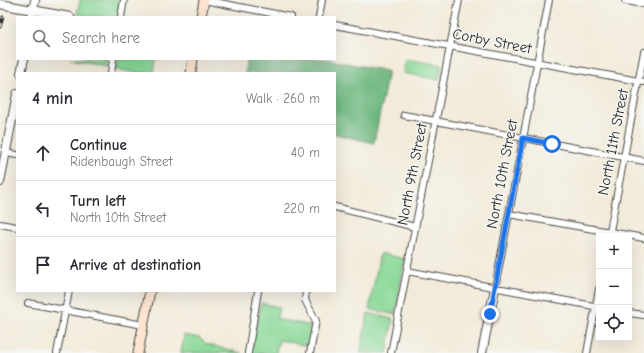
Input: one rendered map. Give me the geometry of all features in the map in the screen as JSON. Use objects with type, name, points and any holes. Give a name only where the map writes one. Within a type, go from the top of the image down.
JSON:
[{"type":"main road","points":[[201,16],[204,0]]},
{"type":"main road","points":[[191,72],[193,60]]},
{"type":"main road","points":[[138,353],[150,292]]},
{"type":"street","points":[[32,14],[35,0]]},
{"type":"street","points":[[121,16],[124,0]]},
{"type":"street","points":[[204,0],[286,16]]},
{"type":"street","points":[[319,16],[322,0]]},
{"type":"street","name":"North 9th Street","points":[[391,353],[459,0]]},
{"type":"street","name":"North 10th Street","points":[[482,353],[549,0]]},
{"type":"street","points":[[626,0],[644,3]]},
{"type":"street","points":[[0,4],[32,14],[57,16]]},
{"type":"street","name":"Corby Street","points":[[336,25],[641,82]]},
{"type":"street","name":"North 11th Street","points":[[609,233],[623,157],[641,82],[644,52]]},
{"type":"street","points":[[21,72],[24,60]]},
{"type":"street","points":[[111,72],[113,60]]},
{"type":"street","points":[[0,182],[16,99]]},
{"type":"street","points":[[404,115],[644,160]]},
{"type":"street","points":[[6,153],[16,155]]},
{"type":"street","points":[[336,207],[415,227]]},
{"type":"street","points":[[509,214],[604,233]]},
{"type":"street","points":[[0,224],[16,227]]},
{"type":"street","points":[[632,237],[644,238]]},
{"type":"street","points":[[407,271],[596,307]]},
{"type":"street","points":[[57,353],[69,292]]},
{"type":"street","points":[[248,353],[258,292]]},
{"type":"street","points":[[306,292],[305,300],[316,321],[310,353]]},
{"type":"street","points":[[28,303],[143,325]]},
{"type":"street","points":[[587,353],[596,312]]},
{"type":"street","points":[[632,314],[644,316]]},
{"type":"green space","points":[[80,0],[120,0],[117,16],[86,16],[77,14]]},
{"type":"green space","points":[[405,59],[442,65],[439,80],[403,73]]},
{"type":"green space","points":[[74,60],[108,60],[107,66]]},
{"type":"green space","points":[[118,60],[156,60],[154,72],[131,72],[116,69]]},
{"type":"green space","points":[[246,60],[330,60],[388,71],[374,143],[336,134],[336,72],[245,72]]},
{"type":"green space","points":[[380,253],[405,259],[395,315],[369,309]]},
{"type":"green space","points":[[261,303],[279,307],[277,319],[312,326],[308,346],[279,340],[276,353],[251,353]]},
{"type":"green space","points":[[368,313],[393,319],[387,353],[360,353]]},
{"type":"green space","points":[[184,335],[200,338],[206,344],[242,353],[181,353]]},
{"type":"railway","points":[[0,27],[3,17]]},
{"type":"route","points":[[490,314],[523,138],[552,144]]}]
